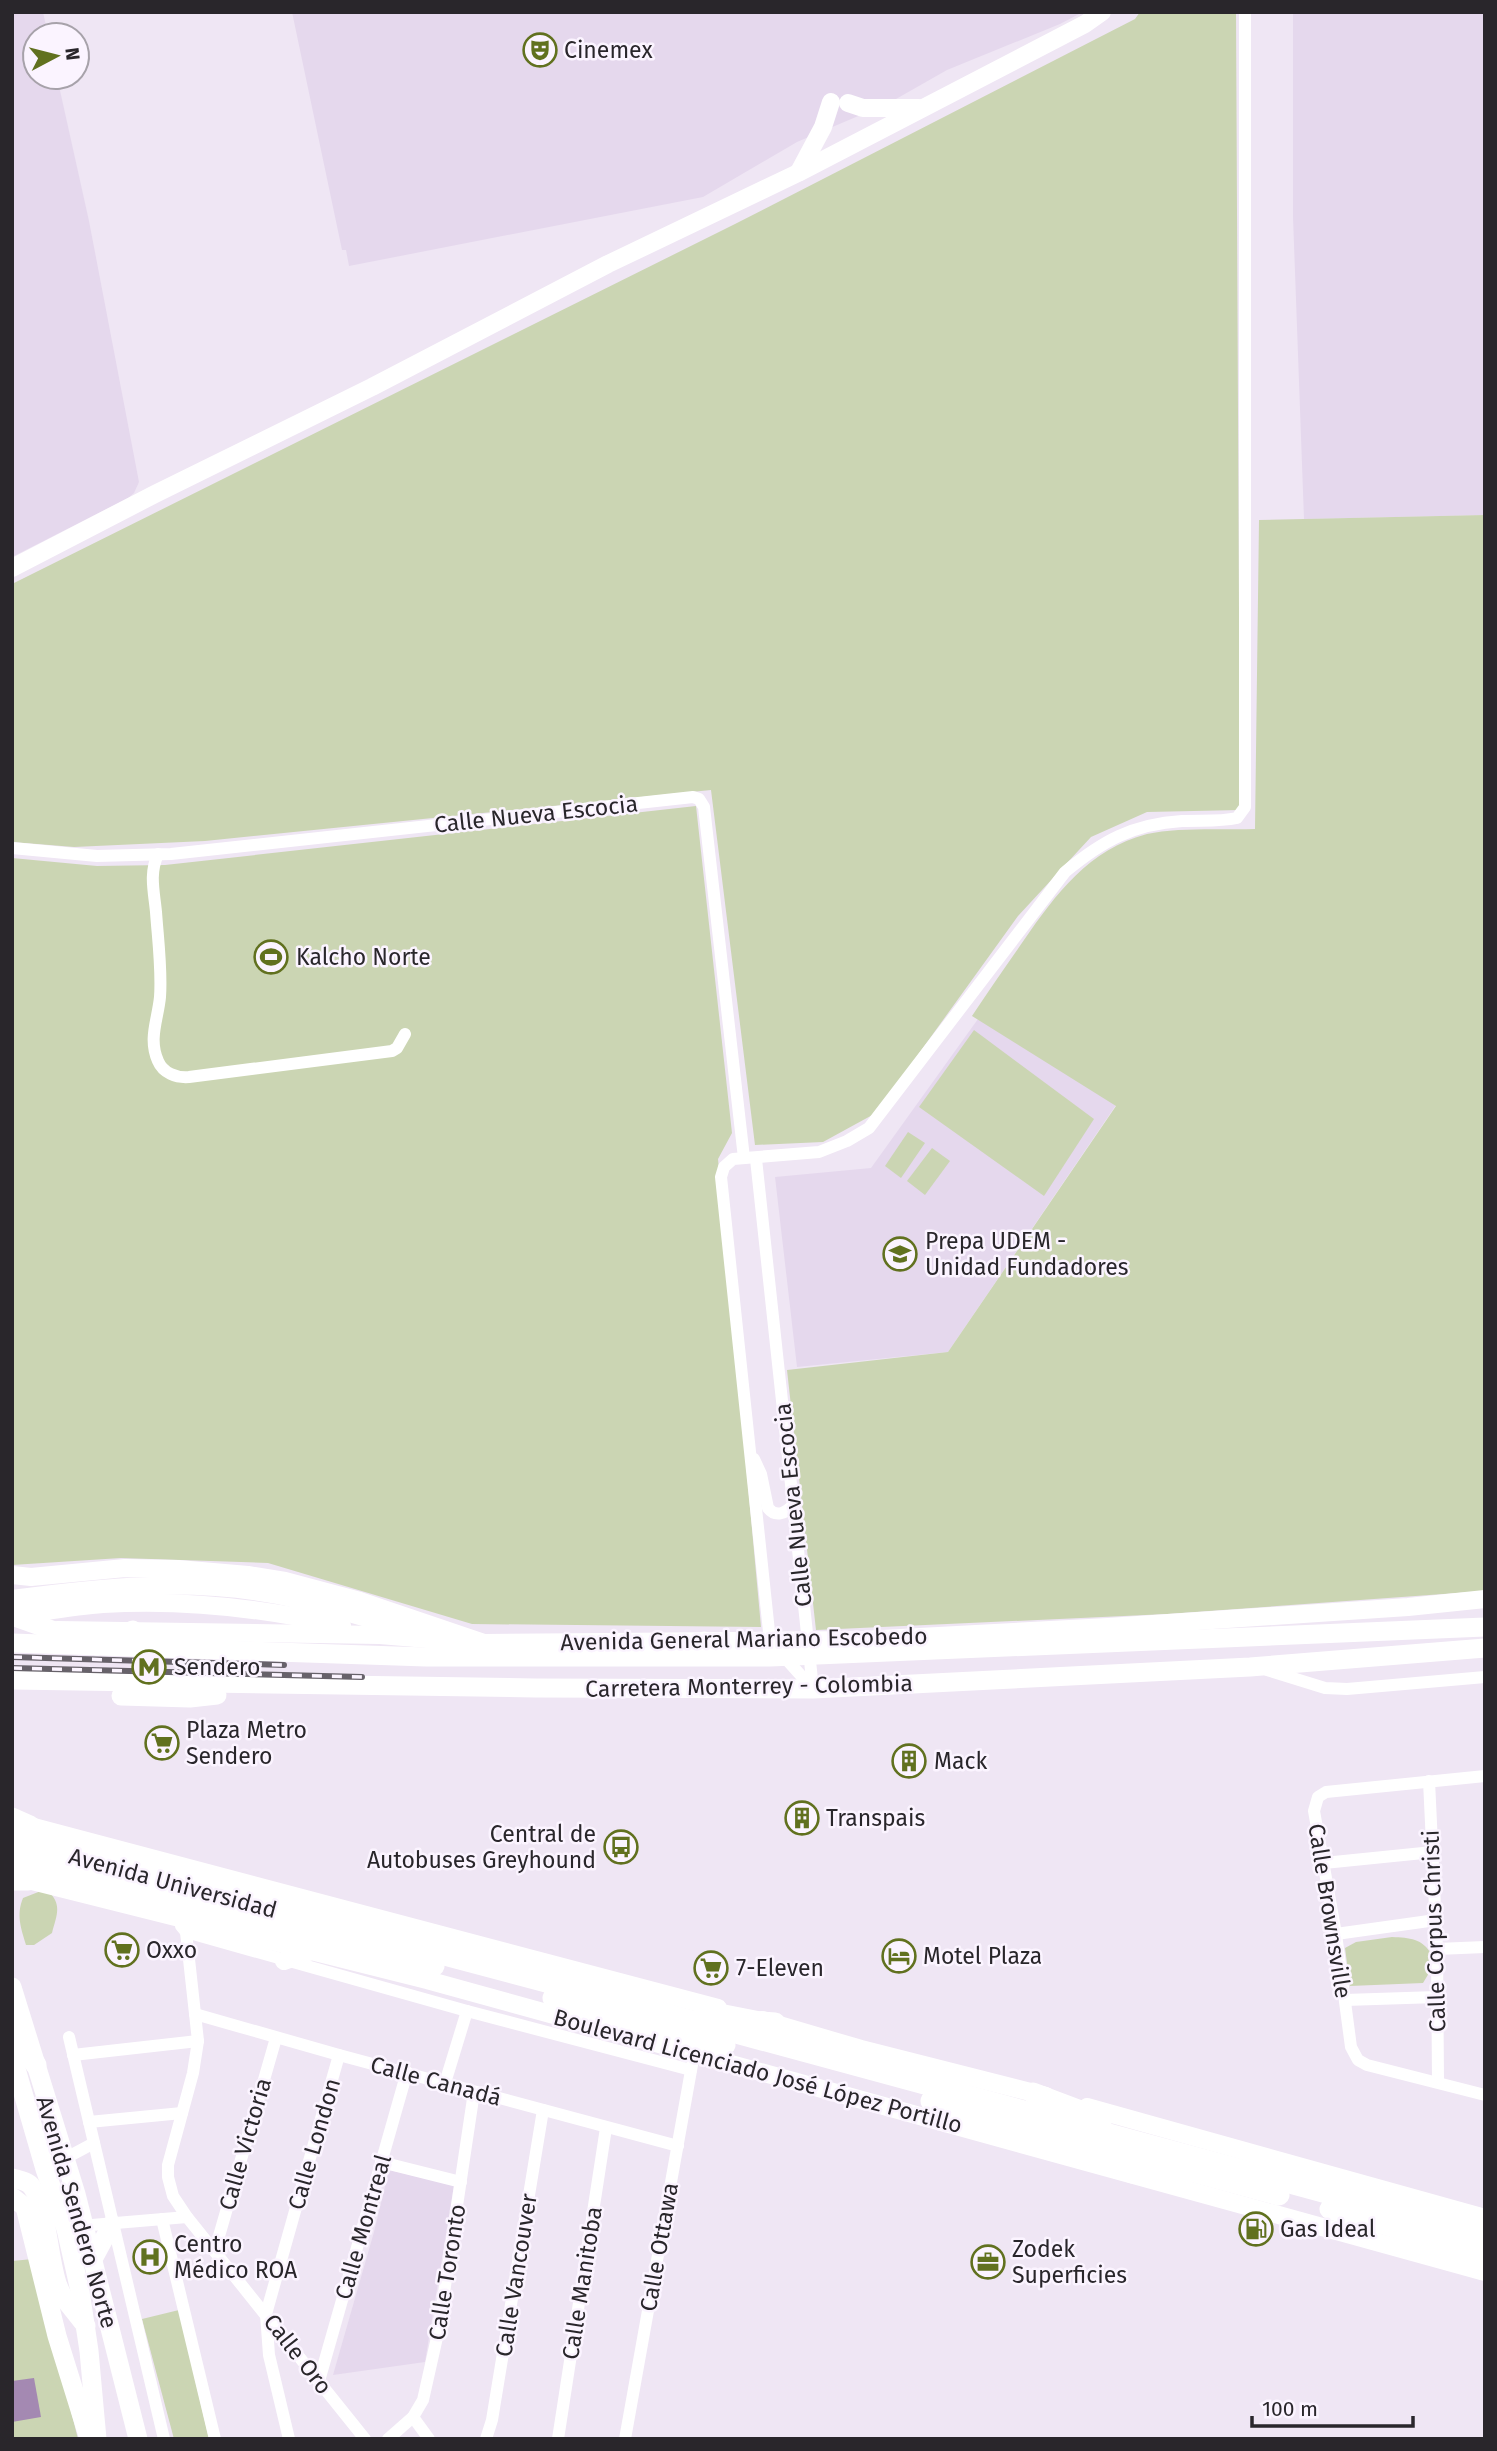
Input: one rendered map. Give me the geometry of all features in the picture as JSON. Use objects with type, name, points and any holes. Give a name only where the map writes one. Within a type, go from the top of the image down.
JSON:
[{"type":"highway","name":"Avenida Universidad","points":[[12,1840],[85,1869]]},
{"type":"highway","name":"Avenida Universidad","points":[[12,1858],[85,1869],[333,1932]]},
{"type":"highway","name":"Boulevard Licenciado José López Portillo","points":[[333,1932],[633,2005],[1485,2236]]},
{"type":"highway","name":"Boulevard Licenciado José López Portillo","points":[[333,1932],[1485,2253]]},
{"type":"highway","points":[[633,2005],[674,2007],[775,2023]]},
{"type":"highway","points":[[12,2028],[36,2066]]},
{"type":"highway","points":[[1033,2093],[1151,2138],[1178,2152]]},
{"type":"highway","points":[[1132,2173],[1177,2181],[1247,2186]]},
{"type":"highway","points":[[1442,2241],[1485,2262]]},
{"type":"main road","points":[[13,1616],[97,1646],[133,1630]]},
{"type":"main road","name":"Carretera Monterrey - Colombia","points":[[12,1643],[426,1657],[784,1657],[808,1648],[1457,1630],[1485,1627]]},
{"type":"main road","points":[[704,1641],[734,1657]]},
{"type":"main road","name":"Carretera Monterrey - Colombia","points":[[12,1680],[813,1689],[1250,1667],[1485,1648]]},
{"type":"main road","points":[[12,1655],[151,1656],[180,1649]]},
{"type":"main road","points":[[12,1688],[34,1693],[190,1698],[298,1685]]},
{"type":"main road","name":"Avenida Sendero Norte","points":[[12,1987],[64,2159],[75,2227],[96,2439]]},
{"type":"main road","name":"Avenida Sendero Norte","points":[[12,2055],[45,2169],[92,2261],[138,2439]]},
{"type":"main road","points":[[12,2097],[33,2126]]},
{"type":"main road","points":[[17,2182],[32,2186],[40,2204],[52,2287],[71,2386],[89,2439]]},
{"type":"main road","points":[[12,2197],[25,2207],[52,2287],[99,2343],[125,2389]]},
{"type":"main road","points":[[92,2261],[112,2224]]},
{"type":"street","points":[[12,568],[372,387],[608,264],[926,108],[1085,24],[1102,12]]},
{"type":"street","points":[[750,1158],[819,1152],[847,1141],[869,1128],[1065,872],[1088,853],[1122,833],[1144,826],[1166,822],[1223,821],[1237,818],[1245,807],[1245,12]]},
{"type":"street","points":[[798,173],[840,102],[863,108],[926,108]]},
{"type":"street","name":"Calle Nueva Escocia","points":[[12,848],[97,856],[158,854],[667,800],[699,799],[704,807],[750,1158],[813,1689]]},
{"type":"street","points":[[158,854],[151,871],[160,975],[154,1049],[165,1071],[188,1077],[392,1051],[397,1048],[405,1034]]},
{"type":"street","name":"Calle Nueva Escocia","points":[[750,1158],[733,1159],[724,1167],[722,1177],[770,1641]]},
{"type":"street","points":[[750,1453],[761,1474],[768,1508],[776,1514],[783,1513],[793,1504]]},
{"type":"street","name":"Avenida General Mariano Escobedo","points":[[12,1575],[31,1577],[125,1568],[248,1575],[285,1581],[347,1597],[484,1643],[770,1641],[808,1648],[1408,1607],[1485,1599]]},
{"type":"street","points":[[12,1599],[72,1590],[153,1585],[234,1589],[331,1607],[448,1642]]},
{"type":"street","points":[[13,1616],[101,1604],[218,1604],[286,1614],[380,1635]]},
{"type":"street","points":[[53,1630],[380,1635],[484,1643]]},
{"type":"street","points":[[770,1641],[813,1689]]},
{"type":"street","points":[[1250,1667],[1325,1688],[1347,1689],[1485,1676]]},
{"type":"street","name":"Calle Brownsville","points":[[1485,1776],[1326,1792],[1318,1797],[1314,1811],[1336,1934],[1351,2047],[1358,2060],[1367,2065],[1485,2095]]},
{"type":"street","name":"Calle Corpus Christi","points":[[1429,1781],[1437,1949],[1438,2082]]},
{"type":"street","points":[[17,1823],[775,2023],[861,2049],[1033,2093],[1485,2218]]},
{"type":"street","points":[[1324,1863],[1433,1852]]},
{"type":"street","name":"Boulevard Licenciado José López Portillo","points":[[16,1879],[211,1925],[526,2007],[693,2062],[1132,2173],[1485,2272]]},
{"type":"street","points":[[174,1916],[186,1932],[223,1944],[520,2025],[693,2062]]},
{"type":"street","points":[[1336,1934],[1436,1920]]},
{"type":"street","points":[[211,1925],[223,1944]]},
{"type":"street","name":"Calle Oro","points":[[186,1932],[198,2041],[168,2165],[173,2196],[365,2439]]},
{"type":"street","points":[[1437,1949],[1485,1947]]},
{"type":"street","points":[[284,1961],[311,1951]]},
{"type":"street","points":[[383,1988],[389,1971]]},
{"type":"street","points":[[1345,2000],[1437,1997]]},
{"type":"street","points":[[520,2025],[526,2007]]},
{"type":"street","points":[[445,2083],[467,2011]]},
{"type":"street","name":"Calle Canadá","points":[[195,2014],[339,2056],[678,2146]]},
{"type":"street","name":"Avenida Sendero Norte","points":[[69,2037],[164,2439]]},
{"type":"street","name":"Calle Victoria","points":[[215,2250],[276,2038]]},
{"type":"street","points":[[73,2055],[198,2041]]},
{"type":"street","name":"Calle London","points":[[266,2314],[339,2056]]},
{"type":"street","name":"Calle Ottawa","points":[[625,2439],[693,2062]]},
{"type":"street","name":"Calle Montreal","points":[[319,2381],[407,2072]]},
{"type":"street","name":"Calle Toronto","points":[[388,2439],[413,2417],[423,2400],[434,2353],[474,2092]]},
{"type":"street","name":"Calle Vancouver","points":[[486,2439],[492,2420],[543,2110]]},
{"type":"street","points":[[89,2122],[182,2113]]},
{"type":"street","name":"Calle Manitoba","points":[[558,2439],[606,2128]]},
{"type":"street","points":[[17,2182],[94,2143]]},
{"type":"street","points":[[381,2162],[461,2182]]},
{"type":"street","points":[[46,2232],[187,2217]]},
{"type":"street","points":[[162,2219],[215,2439]]},
{"type":"street","points":[[266,2314],[269,2355],[289,2439]]},
{"type":"street","points":[[413,2417],[429,2439]]},
{"type":"shaded area","points":[[12,12],[43,12],[45,21],[21,21],[21,91],[60,91],[89,221],[139,482],[134,493],[128,498],[12,557]]},
{"type":"shaded area","points":[[292,12],[1083,12],[947,70],[889,103],[797,142],[703,197],[349,266],[346,250],[342,250]]},
{"type":"shaded area","points":[[1293,12],[1485,12],[1485,515],[1304,519],[1293,217]]},
{"type":"shaded area","name":"Prepa UDEM - Unidad Fundadores","points":[[978,1019],[1116,1105],[948,1352],[797,1367],[775,1177],[871,1168]]},
{"type":"shaded area","points":[[389,2170],[454,2185],[425,2362],[333,2375],[374,2232]]},
{"type":"shaded area","points":[[34,2378],[41,2417],[12,2422],[12,2381]]},
{"type":"green space","points":[[1140,12],[1236,12],[1240,810],[1147,812],[1091,837],[1018,916],[876,1113],[823,1142],[755,1145],[711,790],[205,841],[74,847],[12,842],[12,584],[735,224],[1135,19]]},
{"type":"green space","points":[[1485,515],[1485,1591],[1167,1614],[816,1630],[787,1370],[948,1352],[1116,1106],[972,1016],[1062,890],[1076,875],[1108,850],[1126,841],[1159,832],[1255,829],[1259,520]]},
{"type":"green space","points":[[696,806],[732,1133],[718,1159],[761,1627],[472,1624],[268,1563],[121,1558],[12,1565],[12,858],[97,866],[165,865]]},
{"type":"green space","points":[[974,1030],[1094,1119],[1044,1196],[919,1107]]},
{"type":"green space","points":[[908,1132],[925,1143],[901,1178],[885,1166]]},
{"type":"green space","points":[[932,1148],[950,1161],[925,1195],[907,1181]]},
{"type":"green space","points":[[46,1889],[57,1905],[52,1933],[34,1945],[26,1945],[20,1916],[23,1898]]},
{"type":"green space","points":[[1392,1937],[1420,1942],[1428,1949],[1432,1955],[1429,1973],[1423,1983],[1350,1986],[1345,1948],[1356,1942]]},
{"type":"green space","points":[[33,2259],[78,2439],[12,2439],[12,2261]]},
{"type":"green space","points":[[179,2310],[209,2439],[174,2439],[142,2319]]},
{"type":"railway","points":[[12,1657],[284,1665]]},
{"type":"railway","points":[[12,1668],[362,1677]]},
{"type":"place","name":"Cinemex","points":[[540,50]]},
{"type":"place","name":"Kalcho Norte","points":[[271,957]]},
{"type":"place","name":"Prepa UDEM - Unidad Fundadores","points":[[900,1254]]},
{"type":"place","name":"Sendero","points":[[149,1667]]},
{"type":"place","name":"Plaza Metro Sendero","points":[[162,1743]]},
{"type":"place","name":"Mack","points":[[909,1761]]},
{"type":"place","name":"Transpais","points":[[802,1818]]},
{"type":"place","name":"Central de Autobuses Greyhound","points":[[621,1847]]},
{"type":"place","name":"Oxxo","points":[[122,1950]]},
{"type":"place","name":"Motel Plaza","points":[[899,1956]]},
{"type":"place","name":"7-Eleven","points":[[711,1968]]},
{"type":"place","name":"Gas Ideal","points":[[1256,2229]]},
{"type":"place","name":"Centro Médico ROA","points":[[150,2257]]},
{"type":"place","name":"Zodek Superficies","points":[[988,2262]]}]
